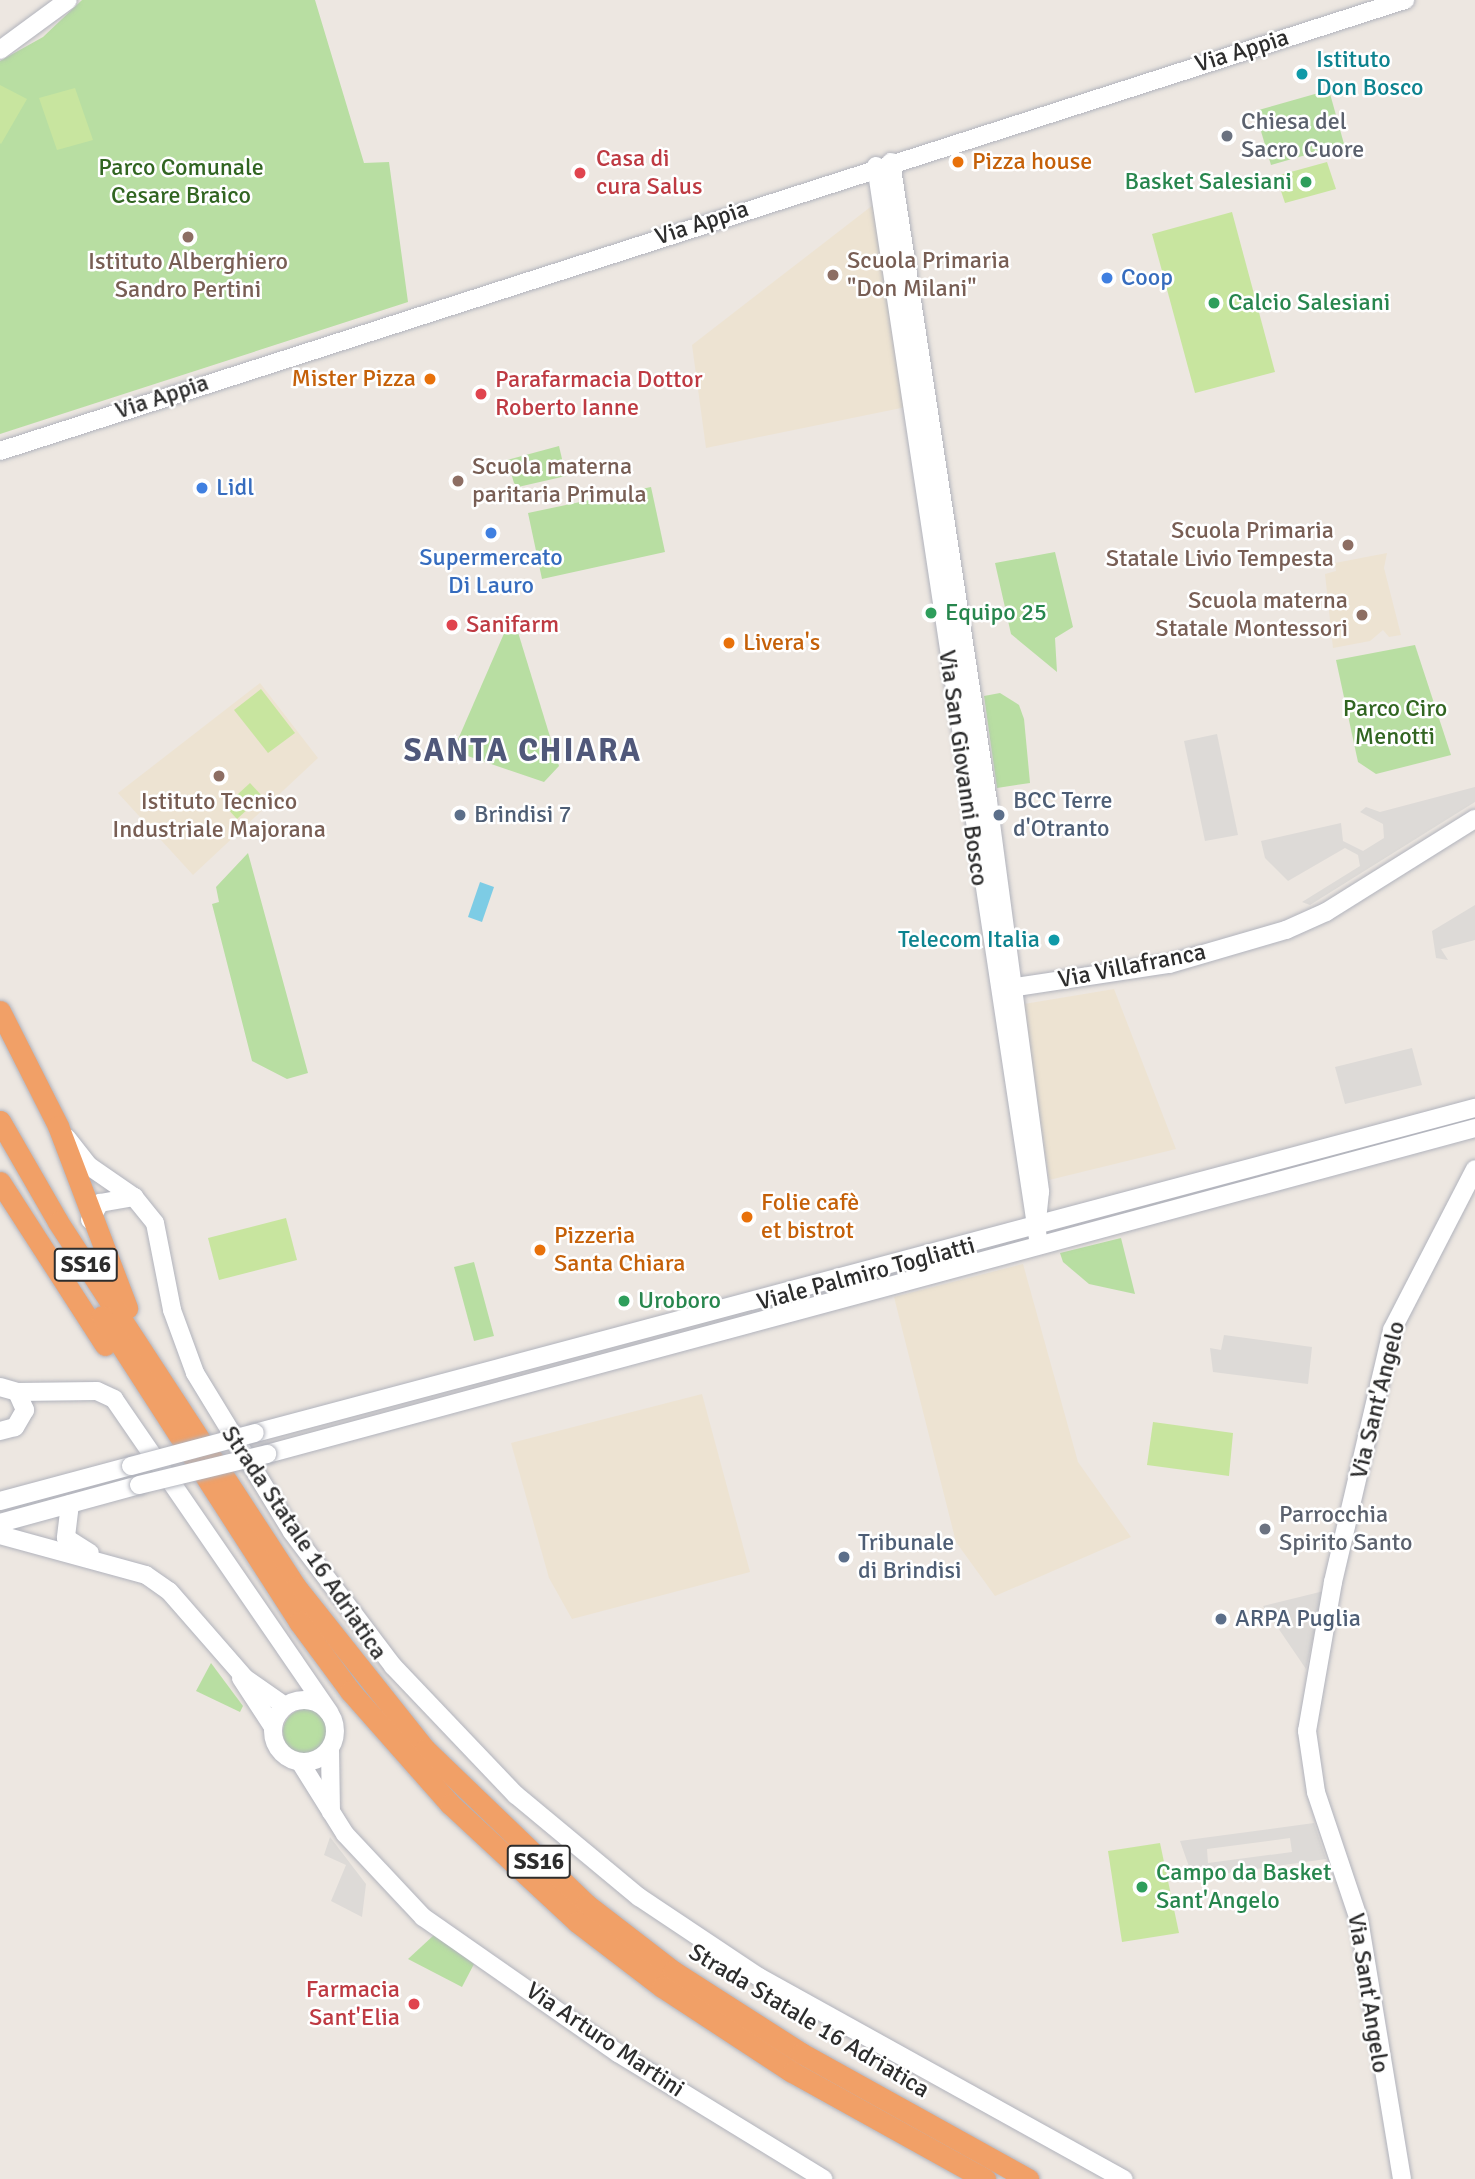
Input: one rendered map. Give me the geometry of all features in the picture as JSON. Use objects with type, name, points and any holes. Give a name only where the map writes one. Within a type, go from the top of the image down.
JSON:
[{"type":"highway","points":[[0,1011],[58,1126],[110,1274],[171,1409]]},
{"type":"highway","name":"Strada Statale 16 Adriatica","points":[[0,1121],[171,1409],[354,1665],[425,1749],[514,1839],[673,1971],[802,2053],[1028,2179]]},
{"type":"highway","name":"Strada Statale 16 Adriatica","points":[[0,1150],[171,1409],[349,1691],[492,1844],[577,1922],[662,1987],[792,2072],[985,2179]]},
{"type":"highway","points":[[0,1182],[86,1319]]},
{"type":"highway","points":[[0,1209],[86,1319],[171,1409]]},
{"type":"street","points":[[0,50],[68,0]]},
{"type":"street","name":"Via Appia","points":[[0,451],[884,164],[1405,0]]},
{"type":"street","name":"Via San Giovanni Bosco","points":[[884,164],[1005,988],[1038,1236]]},
{"type":"street","name":"Via Villafranca","points":[[1005,988],[1169,964],[1265,937],[1326,912],[1475,819]]},
{"type":"street","name":"Viale Palmiro Togliatti","points":[[0,1523],[138,1485],[267,1454],[1038,1236],[1475,1108]]},
{"type":"street","points":[[58,1126],[89,1166],[134,1197],[155,1223],[172,1310],[195,1373],[254,1473],[393,1666],[507,1786],[639,1897],[759,1977],[1124,2179]]},
{"type":"street","name":"Viale Palmiro Togliatti","points":[[0,1502],[255,1433],[1475,1128]]},
{"type":"street","name":"Via Sant'Angelo","points":[[1402,2179],[1359,1920],[1316,1792],[1307,1731],[1333,1582],[1392,1331],[1475,1169]]},
{"type":"street","points":[[90,1220],[100,1203],[134,1197]]},
{"type":"street","points":[[4,1388],[62,1394],[97,1391],[124,1410],[301,1662],[329,1712],[336,1730],[330,1749],[332,1816]]},
{"type":"street","points":[[4,1388],[24,1403],[20,1422]]},
{"type":"street","points":[[0,1430],[20,1422],[62,1394]]},
{"type":"street","points":[[70,1504],[66,1538],[169,1591],[236,1668],[289,1704],[313,1701],[329,1712]]},
{"type":"street","points":[[0,1535],[115,1564]]},
{"type":"street","points":[[273,1727],[289,1704],[301,1662]]},
{"type":"street","points":[[236,1668],[251,1702],[273,1727],[279,1750],[300,1762],[330,1749]]},
{"type":"street","name":"Via Arturo Martini","points":[[300,1762],[332,1816],[393,1890],[618,2053],[824,2179]]},
{"type":"shaded area","name":"Scuola Primaria \"Don Milani\"","points":[[873,205],[906,407],[706,448],[692,345]]},
{"type":"shaded area","name":"Scuola materna Statale Montessori","points":[[1387,553],[1384,568],[1401,635],[1389,637],[1383,630],[1370,641],[1333,648],[1325,574],[1336,571],[1335,563]]},
{"type":"shaded area","name":"Istituto Tecnico Industriale Majorana","points":[[260,683],[318,758],[193,875],[118,793]]},
{"type":"shaded area","points":[[1217,734],[1238,835],[1205,841],[1184,741]]},
{"type":"shaded area","points":[[1475,787],[1475,802],[1310,905],[1302,902],[1360,866],[1358,855],[1345,848],[1288,881],[1265,858],[1261,841],[1341,823],[1343,841],[1363,851],[1384,838],[1383,824],[1360,812],[1366,807],[1380,812]]},
{"type":"shaded area","points":[[1475,905],[1475,940],[1441,949],[1448,960],[1436,958],[1432,931]]},
{"type":"shaded area","points":[[1114,989],[1176,1149],[1049,1180],[1024,1004]]},
{"type":"shaded area","points":[[1412,1048],[1422,1085],[1345,1104],[1335,1067]]},
{"type":"shaded area","points":[[1023,1264],[1078,1462],[1131,1537],[995,1596],[956,1542],[894,1297]]},
{"type":"shaded area","points":[[1224,1335],[1312,1347],[1308,1384],[1213,1372],[1210,1348],[1221,1350]]},
{"type":"shaded area","points":[[702,1394],[750,1572],[572,1619],[549,1578],[511,1443]]},
{"type":"shaded area","points":[[1324,1591],[1306,1669],[1263,1606]]},
{"type":"shaded area","points":[[1314,1823],[1326,1859],[1193,1878],[1180,1841]],"holes":[[[1290,1838],[1292,1852],[1208,1863],[1207,1849]]]},
{"type":"shaded area","points":[[330,1837],[366,1884],[362,1917],[331,1901],[346,1865],[324,1855]]},
{"type":"green space","name":"Parco Comunale Cesare Braico","points":[[82,0],[315,0],[364,163],[389,162],[408,302],[0,434],[0,61],[43,37]]},
{"type":"green space","points":[[0,85],[27,99],[1,144],[0,143]]},
{"type":"green space","points":[[75,88],[93,140],[57,150],[39,98]]},
{"type":"green space","points":[[1329,90],[1344,144],[1271,165],[1255,111]]},
{"type":"green space","name":"Basket Salesiani","points":[[1327,162],[1336,189],[1285,203],[1276,176]]},
{"type":"green space","name":"Calcio Salesiani","points":[[1232,212],[1275,372],[1195,393],[1152,234]]},
{"type":"green space","points":[[559,446],[566,476],[518,487],[514,483],[507,460]]},
{"type":"green space","points":[[651,487],[665,552],[542,579],[528,513]]},
{"type":"green space","points":[[1055,552],[1073,627],[1055,638],[1057,672],[1011,634],[995,563]]},
{"type":"green space","points":[[509,622],[517,629],[559,766],[544,782],[453,751]]},
{"type":"green space","name":"Parco Ciro Menotti","points":[[1415,645],[1451,755],[1376,774],[1358,762],[1336,660]]},
{"type":"green space","points":[[261,689],[295,733],[268,753],[234,710]]},
{"type":"green space","points":[[1000,693],[1019,705],[1024,719],[1030,783],[997,788],[984,696]]},
{"type":"green space","points":[[250,783],[262,796],[237,819],[225,806]]},
{"type":"green space","points":[[248,853],[308,1073],[287,1079],[252,1061],[212,904],[219,902],[216,887]]},
{"type":"green space","points":[[286,1218],[297,1260],[219,1280],[208,1238]]},
{"type":"green space","points":[[1121,1238],[1135,1294],[1089,1284],[1063,1262],[1060,1253]]},
{"type":"green space","points":[[474,1262],[494,1336],[474,1341],[454,1267]]},
{"type":"green space","points":[[1153,1422],[1233,1433],[1229,1476],[1147,1465]]},
{"type":"green space","points":[[211,1663],[243,1706],[240,1712],[196,1691]]},
{"type":"green space","points":[[306,1709],[322,1716],[329,1732],[322,1748],[306,1755],[290,1748],[283,1732],[290,1716]]},
{"type":"green space","name":"Campo da Basket Sant'Angelo","points":[[1160,1843],[1179,1933],[1122,1942],[1108,1851]]},
{"type":"green space","points":[[434,1935],[474,1964],[462,1987],[408,1959]]},
{"type":"water","points":[[480,882],[494,887],[482,922],[468,917]]},
{"type":"place","name":"Istituto Don Bosco","points":[[1302,74]]},
{"type":"place","name":"Chiesa del Sacro Cuore","points":[[1227,136]]},
{"type":"place","name":"Pizza house","points":[[958,162]]},
{"type":"place","name":"Casa di cura Salus","points":[[580,173]]},
{"type":"place","name":"Basket Salesiani","points":[[1306,182]]},
{"type":"place","name":"Istituto Alberghiero Sandro Pertini","points":[[188,237]]},
{"type":"place","name":"Scuola Primaria \"Don Milani\"","points":[[833,275]]},
{"type":"place","name":"Coop","points":[[1107,278]]},
{"type":"place","name":"Calcio Salesiani","points":[[1214,303]]},
{"type":"place","name":"Mister Pizza","points":[[430,379]]},
{"type":"place","name":"Parafarmacia Dottor Roberto Ianne","points":[[481,394]]},
{"type":"place","name":"Scuola materna paritaria Primula","points":[[458,481]]},
{"type":"place","name":"Lidl","points":[[202,488]]},
{"type":"place","name":"Supermercato Di Lauro","points":[[491,533]]},
{"type":"place","name":"Scuola Primaria Statale Livio Tempesta","points":[[1348,545]]},
{"type":"place","name":"Equipo 25","points":[[931,613]]},
{"type":"place","name":"Scuola materna Statale Montessori","points":[[1362,615]]},
{"type":"place","name":"Sanifarm","points":[[452,625]]},
{"type":"place","name":"Livera's","points":[[729,643]]},
{"type":"place","name":"Istituto Tecnico Industriale Majorana","points":[[219,776]]},
{"type":"place","name":"Brindisi 7","points":[[460,815]]},
{"type":"place","name":"BCC Terre d'Otranto","points":[[999,815]]},
{"type":"place","name":"Telecom Italia","points":[[1054,940]]},
{"type":"place","name":"Folie cafè et bistrot","points":[[747,1217]]},
{"type":"place","name":"Pizzeria Santa Chiara","points":[[540,1250]]},
{"type":"place","name":"Uroboro","points":[[624,1301]]},
{"type":"place","name":"Parrocchia Spirito Santo","points":[[1265,1529]]},
{"type":"place","name":"Tribunale di Brindisi","points":[[844,1557]]},
{"type":"place","name":"ARPA Puglia","points":[[1221,1619]]},
{"type":"place","name":"Campo da Basket Sant'Angelo","points":[[1142,1887]]},
{"type":"place","name":"Farmacia Sant'Elia","points":[[414,2004]]},
{"type":"district","name":"SANTA CHIARA","points":[[523,751]]}]
